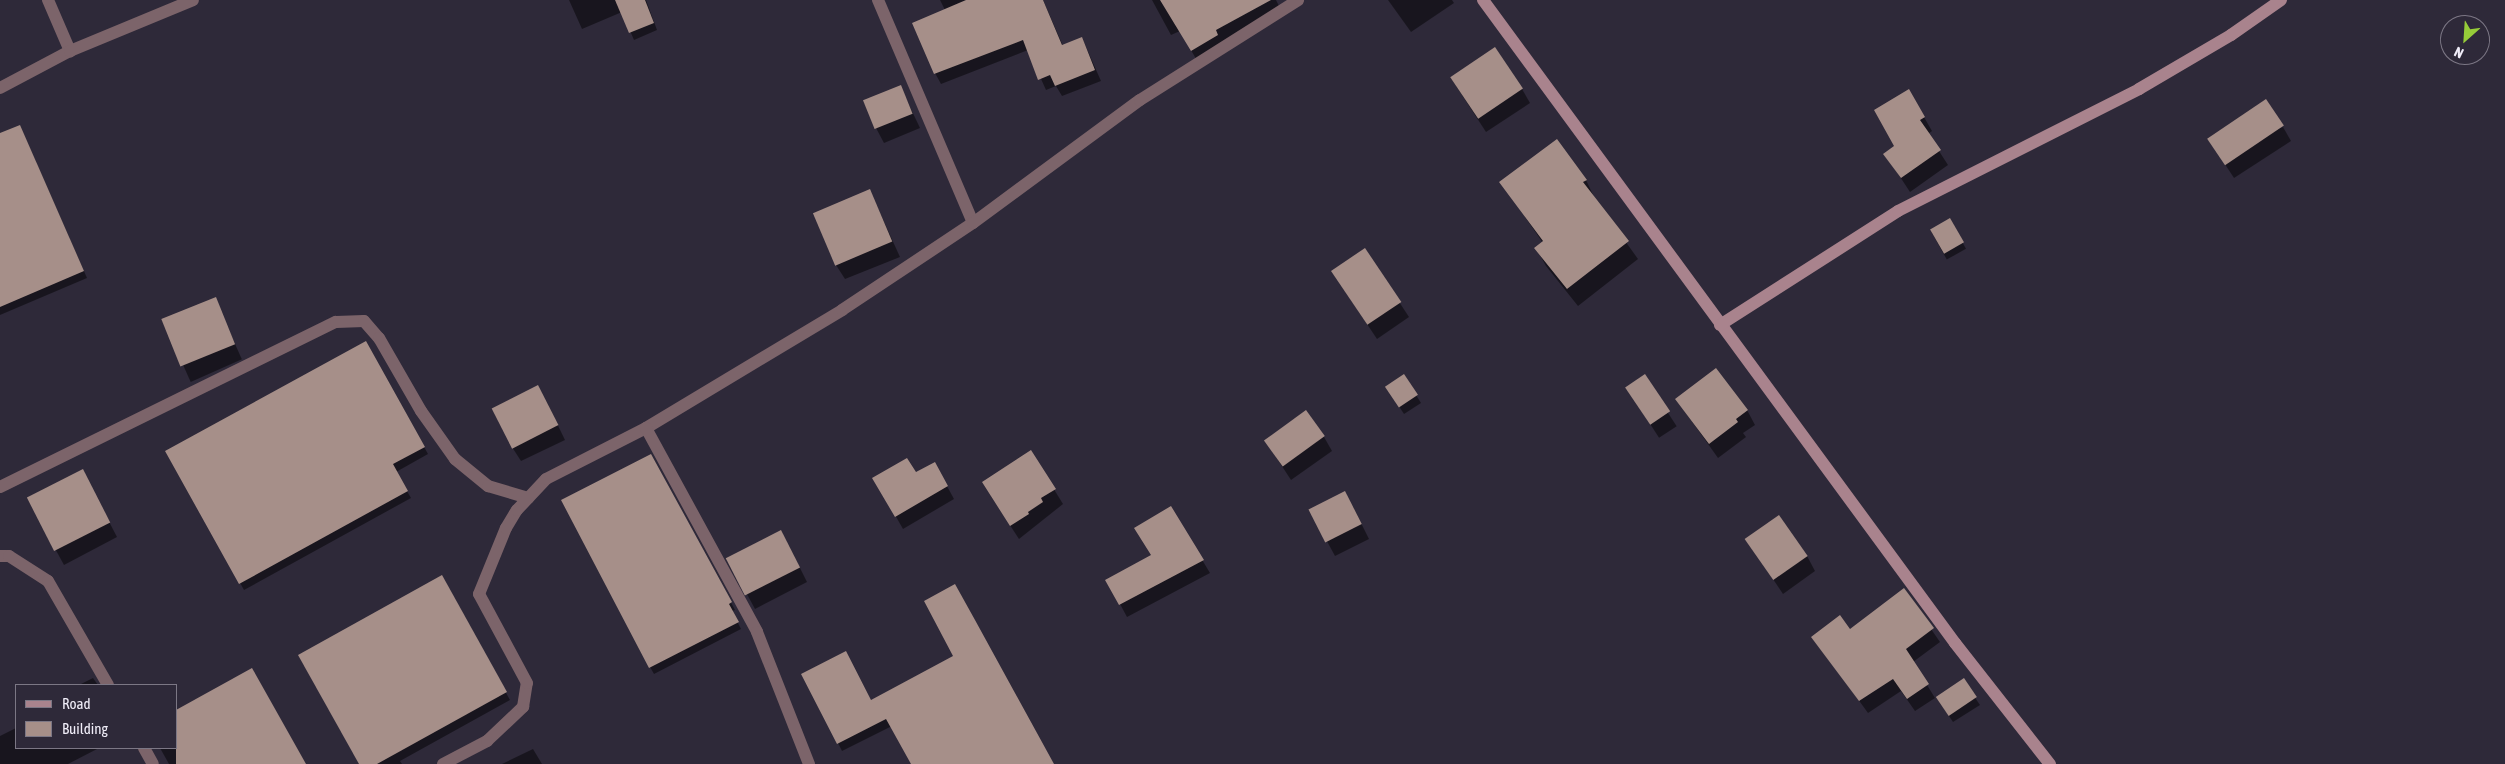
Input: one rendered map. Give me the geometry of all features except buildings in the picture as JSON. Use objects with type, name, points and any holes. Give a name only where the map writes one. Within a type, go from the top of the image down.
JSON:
[{"type":"street","points":[[48,0],[70,51]]},
{"type":"street","points":[[0,88],[70,51],[193,0]]},
{"type":"street","points":[[878,0],[973,223]]},
{"type":"street","points":[[443,764],[488,742],[523,707],[527,682],[479,594],[506,528],[528,498],[546,479],[646,428],[842,310],[973,223],[1140,100],[1298,0]]},
{"type":"street","points":[[1483,0],[1955,643],[2050,764]]},
{"type":"street","points":[[1720,324],[1898,211],[2139,89],[2231,35],[2281,0]]},
{"type":"street","points":[[0,486],[336,322],[364,321],[379,338],[421,411],[454,459],[488,486],[528,498]]},
{"type":"street","points":[[646,428],[756,632],[809,764]]},
{"type":"street","points":[[0,556],[9,556],[48,582],[107,684]]},
{"type":"street","points":[[145,749],[153,764]]}]
